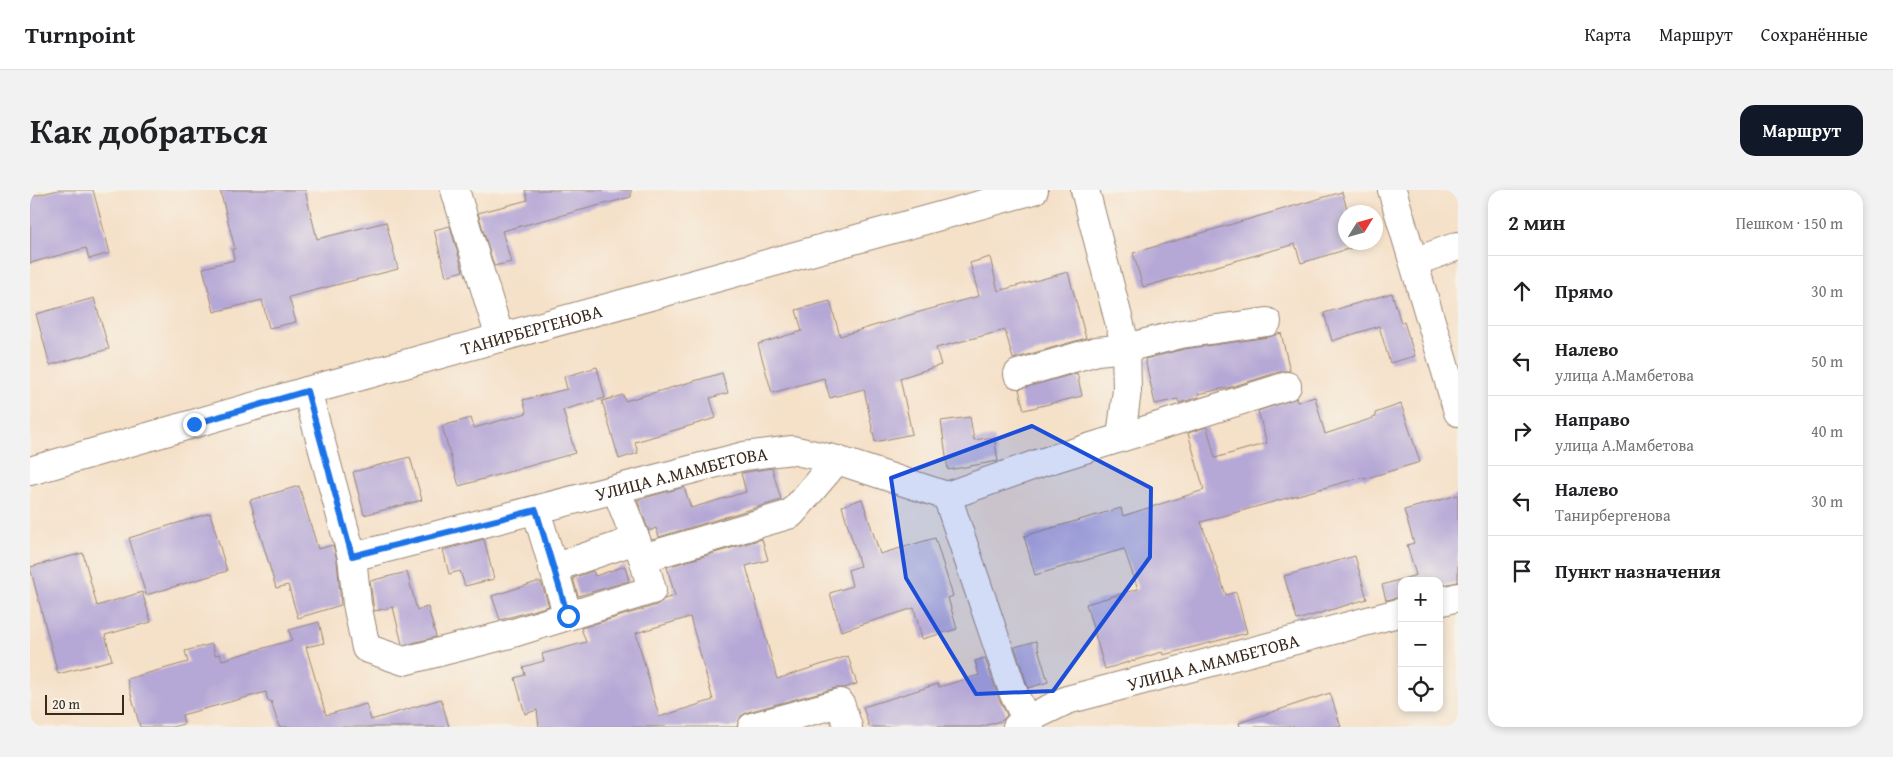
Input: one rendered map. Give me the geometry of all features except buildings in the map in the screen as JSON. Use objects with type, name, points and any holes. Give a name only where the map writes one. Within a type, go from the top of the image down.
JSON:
[{"type":"street","points":[[455,190],[500,338]]},
{"type":"street","name":"ТАНИРБЕРГЕНОВА","points":[[30,470],[500,338],[970,199],[1034,190]]},
{"type":"street","points":[[1085,190],[1126,348],[1127,390],[1121,437]]},
{"type":"street","points":[[1392,190],[1414,262],[1448,339],[1458,412]]},
{"type":"street","points":[[1414,262],[1458,246]]},
{"type":"street","points":[[1018,374],[1097,351],[1126,348],[1181,334],[1267,322]]},
{"type":"street","points":[[947,496],[1040,463],[1287,386]]},
{"type":"street","points":[[307,391],[352,556],[357,604],[366,648],[404,661],[510,634],[652,590],[639,549],[616,490]]},
{"type":"street","name":"УЛИЦА А.МАМБЕТОВА","points":[[352,556],[744,456],[792,450],[837,460],[947,496],[1024,725],[1067,700],[1398,613]]},
{"type":"street","points":[[553,568],[791,514],[837,460]]},
{"type":"street","points":[[536,510],[568,616]]},
{"type":"street","points":[[1443,601],[1458,597]]},
{"type":"street","points":[[752,727],[840,702],[848,727]]},
{"type":"highlighted area","points":[[1032,426],[1151,488],[1150,557],[1053,691],[976,694],[906,578],[891,478]]},
{"type":"route","points":[[194,424],[307,391],[352,556],[536,510],[568,616]]}]
